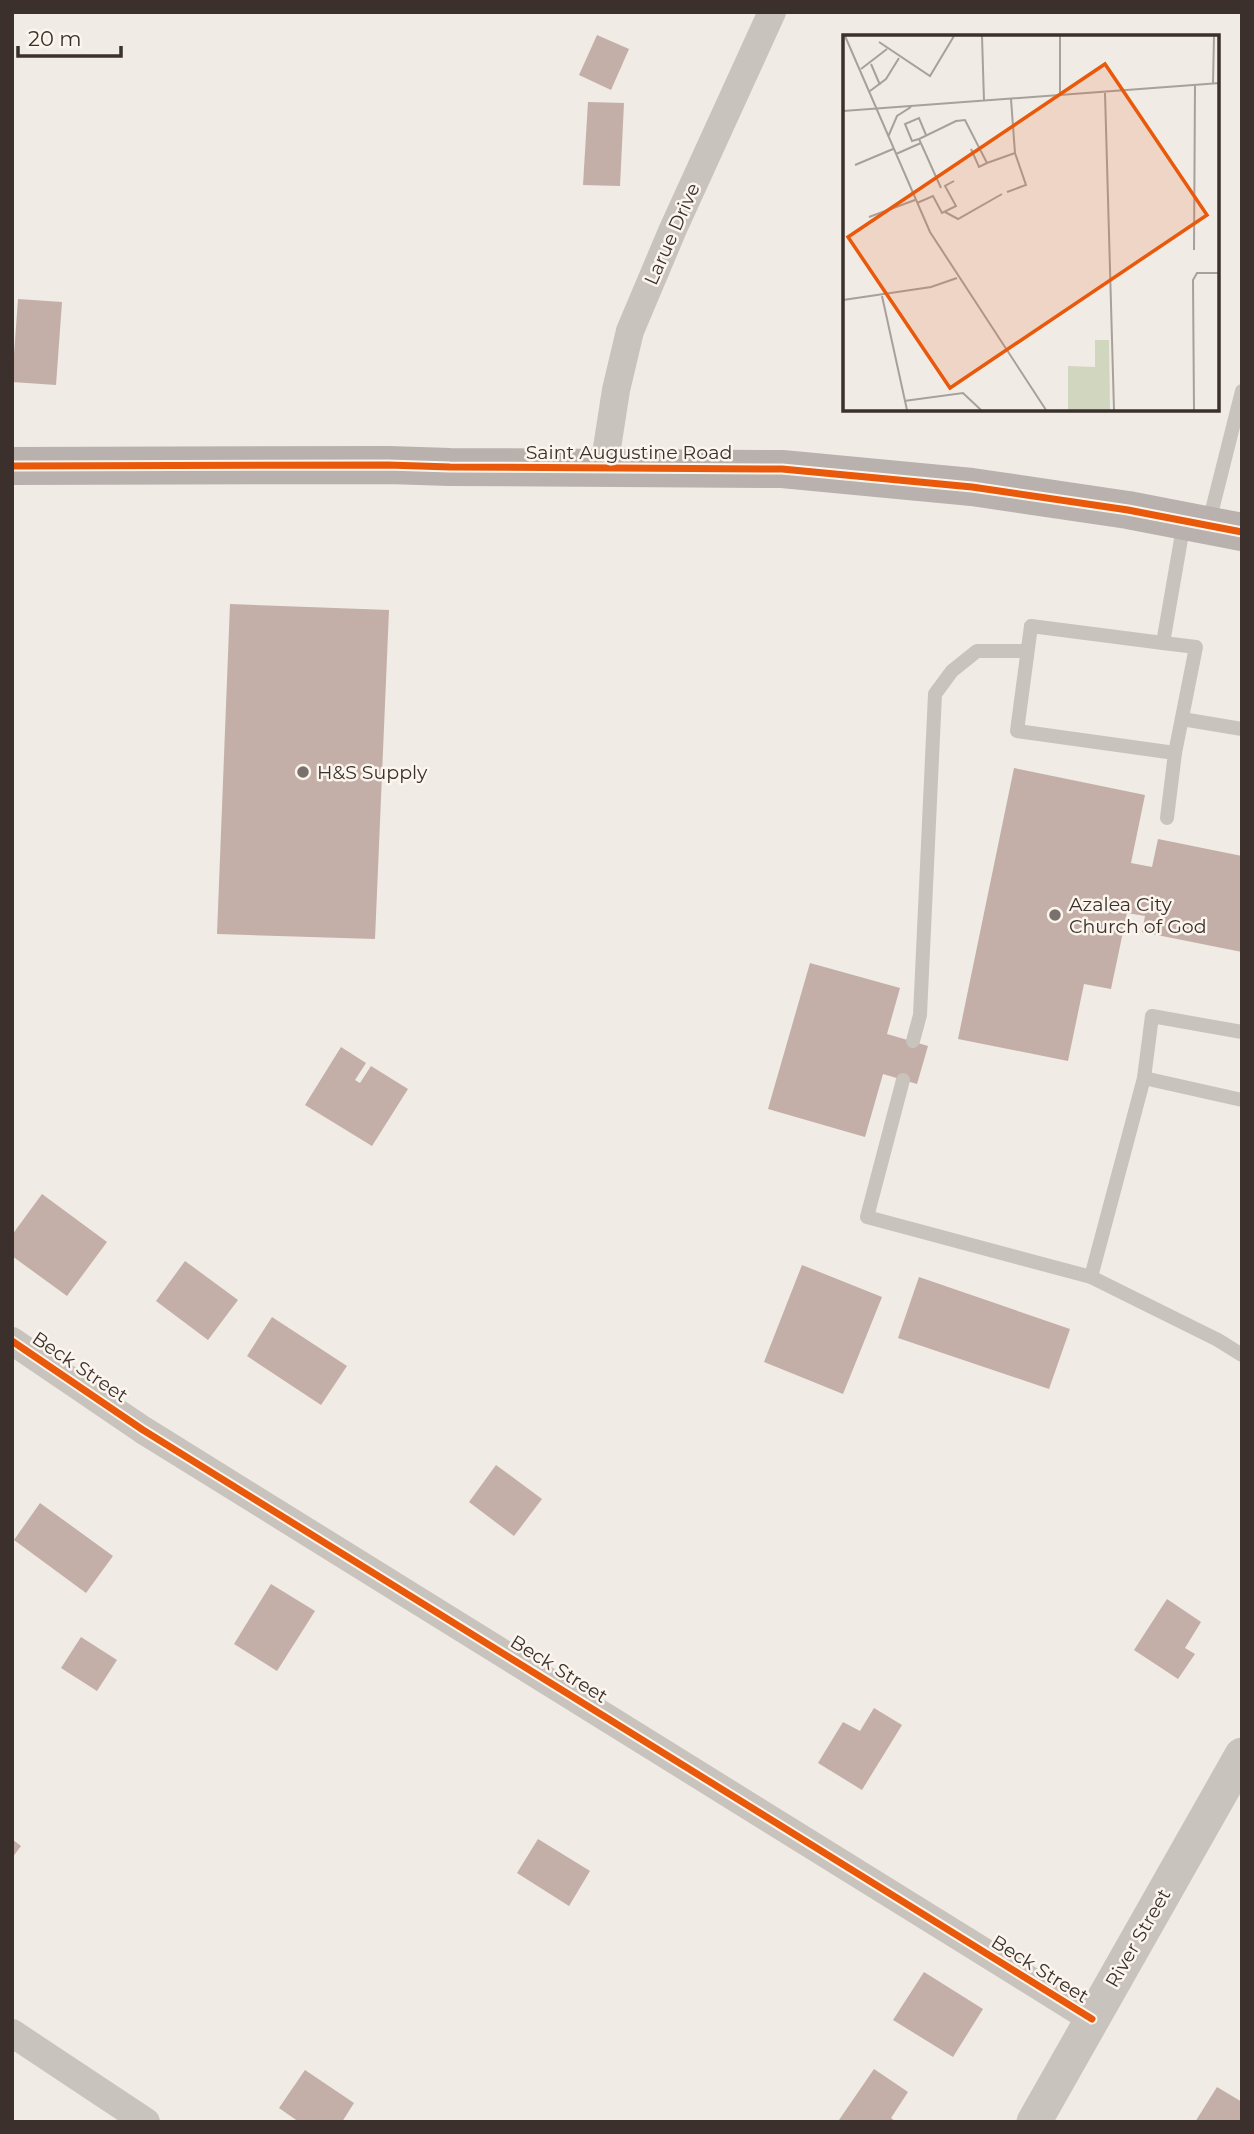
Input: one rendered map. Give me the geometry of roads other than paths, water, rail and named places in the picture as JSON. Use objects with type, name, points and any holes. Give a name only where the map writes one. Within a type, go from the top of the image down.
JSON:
[{"type":"main road","name":"Saint Augustine Road","points":[[12,466],[782,469],[972,487],[1128,510],[1211,526]]},
{"type":"street","name":"Larue Drive","points":[[604,467],[616,390],[630,331],[772,12]]},
{"type":"street","name":"Beck Street","points":[[12,1341],[143,1430],[1092,2019]]},
{"type":"street","name":"River Street","points":[[1034,2122],[1242,1755]]},
{"type":"street","points":[[12,2033],[146,2122]]},
{"type":"lane","points":[[1163,643],[1211,526],[1242,391]]},
{"type":"lane","points":[[1167,818],[1175,753],[1196,648],[1031,626],[1017,731],[1175,753]]},
{"type":"lane","points":[[913,1041],[920,1015],[934,695],[951,671],[977,651],[1027,651]]},
{"type":"lane","points":[[1182,719],[1242,729]]},
{"type":"lane","points":[[1091,1277],[1144,1078],[1152,1016],[1242,1032]]},
{"type":"lane","points":[[1144,1078],[1242,1100]]},
{"type":"lane","points":[[903,1080],[867,1217],[1091,1277],[1218,1340],[1242,1355]]},
{"type":"place","name":"H&S Supply","points":[[303,772]]},
{"type":"place","name":"Azalea City Church of God","points":[[1055,915]]}]
